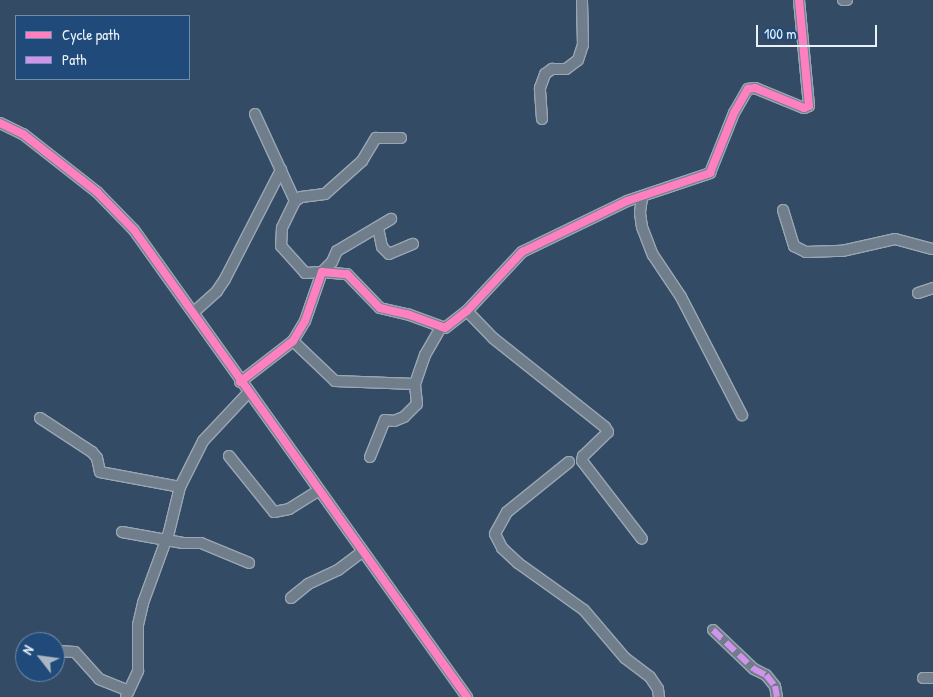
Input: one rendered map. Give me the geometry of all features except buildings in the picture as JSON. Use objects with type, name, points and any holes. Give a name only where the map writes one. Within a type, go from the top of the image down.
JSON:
[{"type":"street","points":[[542,120],[540,88],[545,74],[552,69],[566,69],[578,60],[583,45],[582,0]]},
{"type":"street","points":[[370,457],[385,420],[394,421],[404,417],[417,404],[415,384],[425,355],[440,329],[467,311],[522,252],[584,220],[710,174],[734,113],[748,89],[755,88],[796,105],[809,106],[799,0]]},
{"type":"street","points":[[255,114],[295,201]]},
{"type":"street","points":[[0,123],[23,134],[97,192],[134,230],[194,312],[240,382],[467,697]]},
{"type":"street","points":[[401,138],[376,138],[362,161],[325,194],[301,197],[295,201],[282,228],[281,246],[305,274],[322,272],[347,274],[380,308],[407,314],[440,329]]},
{"type":"street","points":[[194,312],[218,291],[281,170]]},
{"type":"street","points":[[642,198],[640,213],[642,227],[653,255],[681,297],[742,415]]},
{"type":"street","points":[[783,210],[794,246],[806,252],[842,251],[895,239],[905,239],[933,249]]},
{"type":"street","points":[[240,382],[293,341],[305,320],[322,272],[332,262],[337,251],[378,228],[390,219]]},
{"type":"street","points":[[378,228],[380,241],[389,254],[413,244]]},
{"type":"street","points":[[918,293],[933,288]]},
{"type":"street","points":[[467,311],[507,350],[605,427],[608,432],[583,456],[582,461],[642,539]]},
{"type":"street","points":[[293,341],[335,381],[415,384]]},
{"type":"street","points":[[65,652],[75,652],[99,678],[128,694],[138,670],[139,618],[166,541],[180,487],[203,440],[248,393]]},
{"type":"street","points":[[40,418],[92,452],[97,458],[100,472],[180,487]]},
{"type":"street","points":[[229,456],[274,512],[289,509],[318,491]]},
{"type":"street","points":[[569,462],[507,512],[495,534],[502,548],[518,563],[584,610],[625,658],[650,677],[658,688],[659,697]]},
{"type":"street","points":[[122,532],[166,541],[201,543],[249,563]]},
{"type":"street","points":[[291,598],[308,584],[338,570],[362,552]]},
{"type":"street","points":[[714,630],[754,669],[766,675],[775,686],[777,697]]},
{"type":"marked path","points":[[713,630],[754,669],[766,675],[775,686],[777,697]]},
{"type":"cycle path","points":[[240,382],[293,341],[305,321],[322,272],[347,274],[380,308],[407,314],[445,328],[467,311],[522,252],[627,201],[710,173],[734,113],[748,89],[755,88],[804,108],[809,106],[799,0]]},
{"type":"cycle path","points":[[0,123],[23,134],[97,192],[134,230],[467,697]]}]
